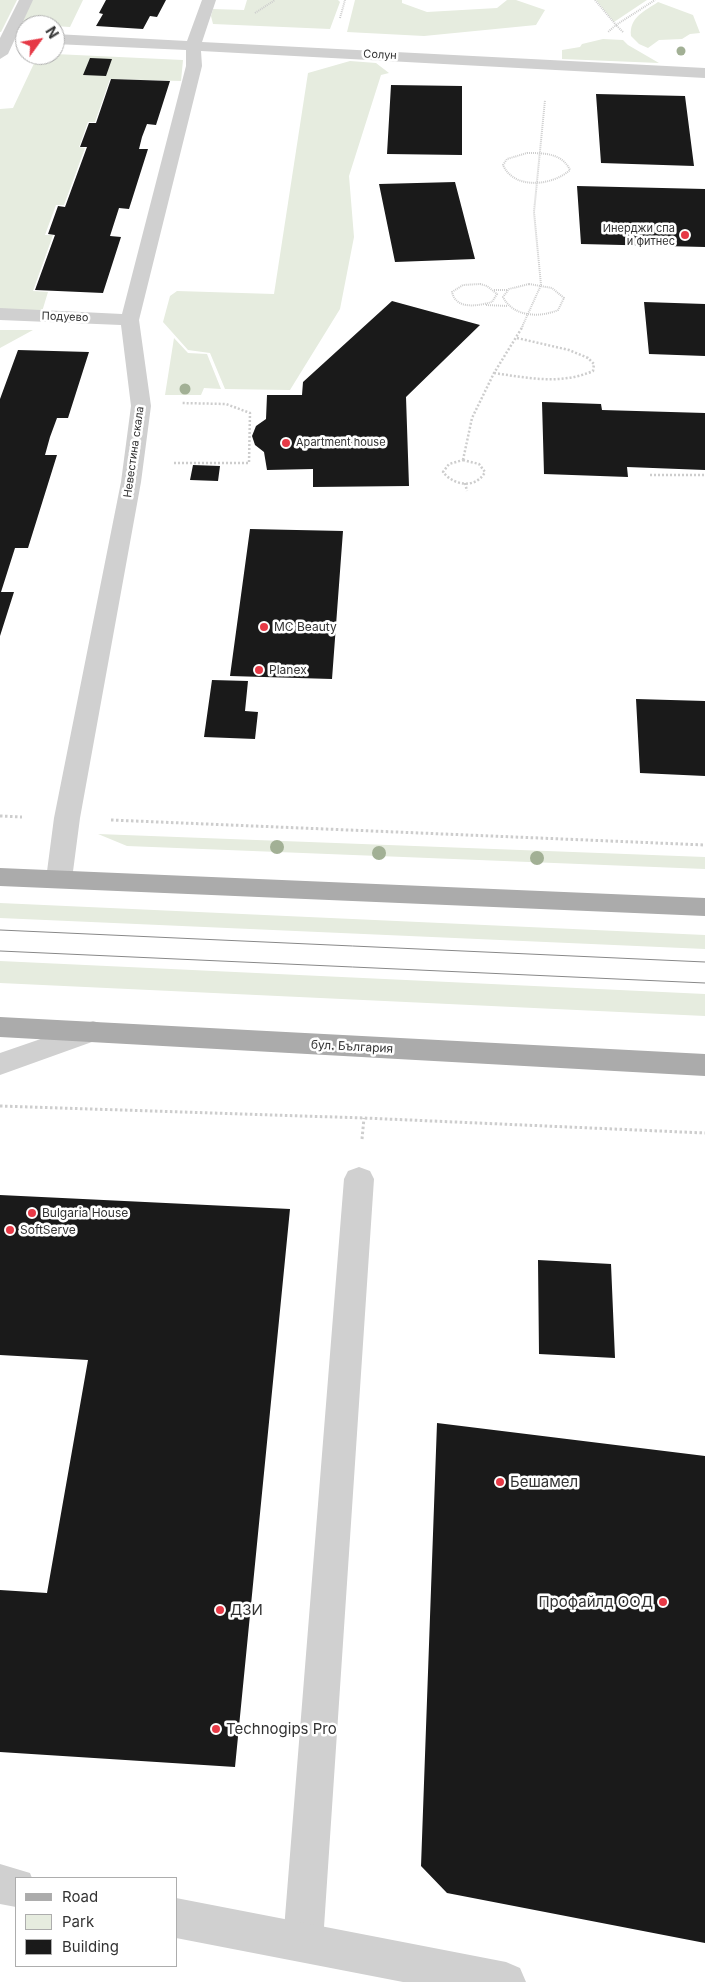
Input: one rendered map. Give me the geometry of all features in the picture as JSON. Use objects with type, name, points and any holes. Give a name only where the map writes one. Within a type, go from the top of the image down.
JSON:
[{"type":"main road","points":[[0,877],[705,907]]},
{"type":"main road","name":"бул. България","points":[[0,1027],[705,1065]]},
{"type":"street","points":[[0,54],[12,36],[26,0]]},
{"type":"street","name":"Невестина скала","points":[[59,879],[67,818],[133,462],[142,401],[130,320],[193,71],[192,46],[209,0]]},
{"type":"street","name":"Солун","points":[[65,40],[705,73]]},
{"type":"street","name":"Подуево","points":[[0,314],[130,320]]},
{"type":"street","points":[[0,1064],[93,1031]]},
{"type":"street","points":[[303,1942],[359,1179]]},
{"type":"street","points":[[0,1884],[15,1887]]},
{"type":"street","points":[[178,1918],[506,1982]]},
{"type":"path","points":[[595,0],[629,38]]},
{"type":"path","points":[[616,25],[655,0]]},
{"type":"path","points":[[463,460],[472,418],[494,373],[518,338],[541,285],[534,212],[546,93]]},
{"type":"path","points":[[540,153],[562,159],[568,164],[570,170],[566,176],[558,180],[537,182],[510,176],[504,171],[503,165],[515,155],[540,153]]},
{"type":"path","points":[[471,284],[493,290],[509,290],[529,284],[541,285],[560,292],[564,298],[564,304],[559,309],[550,313],[528,314],[506,306],[469,306],[455,300],[452,292],[463,285],[471,284]]},
{"type":"path","points":[[486,305],[496,298],[493,290]]},
{"type":"path","points":[[506,306],[503,300],[504,295],[509,290]]},
{"type":"path","points":[[494,373],[546,379],[568,379],[593,371],[594,364],[589,358],[578,353],[518,338]]},
{"type":"path","points":[[133,462],[249,464],[250,413],[243,407],[176,403]]},
{"type":"path","points":[[463,460],[478,464],[485,472],[479,480],[465,484],[450,480],[443,472],[449,464],[463,460]]},
{"type":"path","points":[[650,475],[705,475]]},
{"type":"path","points":[[465,484],[467,491]]},
{"type":"path","points":[[0,816],[705,845]]},
{"type":"path","points":[[0,1106],[364,1118],[600,1130],[705,1133]]},
{"type":"green space","points":[[0,0],[17,0],[1,32],[0,32]]},
{"type":"green space","points":[[31,0],[83,0],[70,27],[65,27],[65,15],[25,15]]},
{"type":"green space","points":[[247,0],[338,0],[340,2],[330,29],[213,24],[211,16],[213,9],[244,10]]},
{"type":"green space","points":[[355,0],[402,0],[402,3],[427,12],[497,8],[507,0],[516,0],[545,10],[536,25],[424,36],[347,32]]},
{"type":"green space","points":[[596,0],[647,0],[614,22]]},
{"type":"green space","points":[[658,2],[693,15],[700,33],[690,34],[682,39],[659,40],[648,48],[639,44],[631,36],[631,29],[635,19]]},
{"type":"green space","points":[[603,39],[623,40],[628,45],[659,63],[562,59],[562,50],[580,47],[582,44]]},
{"type":"green space","points":[[65,54],[183,60],[181,81],[110,79],[95,122],[88,122],[79,147],[85,148],[64,205],[56,205],[45,235],[53,235],[33,291],[48,292],[41,315],[0,313],[0,109],[13,108],[33,65],[65,65]]},
{"type":"green space","points":[[350,61],[376,63],[389,73],[381,75],[349,176],[354,237],[340,309],[290,390],[225,389],[210,353],[188,350],[163,322],[170,296],[177,291],[274,294],[308,73]]},
{"type":"green space","points":[[0,330],[33,330],[0,348]]},
{"type":"green space","points":[[174,338],[188,353],[207,354],[221,389],[204,388],[201,395],[165,395]]},
{"type":"green space","points":[[98,834],[705,857],[705,869],[127,846]]},
{"type":"green space","points":[[0,903],[705,935],[705,949],[0,918]]},
{"type":"green space","points":[[0,961],[705,994],[705,1016],[0,983]]},
{"type":"building","points":[[106,0],[166,0],[157,17],[150,16],[143,29],[96,26],[103,14],[99,13]]},
{"type":"building","points":[[90,58],[112,59],[106,76],[83,75]]},
{"type":"building","points":[[111,79],[170,81],[156,125],[147,124],[142,137],[139,149],[148,149],[129,209],[119,208],[110,236],[121,237],[103,293],[35,290],[55,235],[48,234],[58,206],[65,207],[87,147],[80,147],[89,123],[96,123]]},
{"type":"building","points":[[391,85],[462,86],[462,155],[387,154]]},
{"type":"building","points":[[596,94],[685,96],[694,166],[601,163]]},
{"type":"building","points":[[455,182],[475,259],[395,262],[379,184]]},
{"type":"building","points":[[577,186],[705,189],[705,247],[581,244]]},
{"type":"building","points":[[392,301],[480,325],[406,397],[409,486],[313,487],[313,469],[267,470],[264,452],[255,445],[252,436],[256,426],[266,419],[267,395],[302,395],[303,382]]},
{"type":"building","points":[[644,302],[705,304],[705,356],[649,354]]},
{"type":"building","points":[[18,350],[89,352],[68,418],[57,418],[50,437],[45,455],[57,455],[28,548],[15,548],[1,592],[14,592],[0,636],[0,399]]},
{"type":"building","points":[[542,402],[601,404],[602,410],[705,413],[705,470],[627,467],[628,477],[544,474]]},
{"type":"building","points":[[193,465],[220,466],[218,481],[190,480]]},
{"type":"building","points":[[250,529],[343,531],[332,679],[230,676]]},
{"type":"building","points":[[212,680],[248,681],[245,711],[258,712],[255,739],[204,737]]},
{"type":"building","points":[[636,699],[705,701],[705,776],[640,773]]},
{"type":"building","points":[[0,1195],[290,1209],[235,1767],[0,1752],[0,1590],[47,1593],[88,1360],[0,1355]]},
{"type":"building","points":[[538,1260],[611,1264],[615,1358],[539,1354]]},
{"type":"building","points":[[437,1423],[705,1456],[705,1943],[447,1893],[421,1866]]},
{"type":"tram line","points":[[0,930],[705,962]]},
{"type":"tram line","points":[[0,951],[705,983]]},
{"type":"place","name":"Инерджи спа и фитнес","points":[[685,235]]},
{"type":"place","name":"Apartment house","points":[[286,443]]},
{"type":"place","name":"MC Beauty","points":[[264,627]]},
{"type":"place","name":"Planex","points":[[259,670]]},
{"type":"place","name":"Bulgaria House","points":[[32,1213]]},
{"type":"place","name":"SoftServe","points":[[10,1230]]},
{"type":"place","name":"Бешамел","points":[[500,1482]]},
{"type":"place","name":"Профайлд ООД","points":[[663,1602]]},
{"type":"place","name":"ДЗИ","points":[[220,1610]]},
{"type":"place","name":"Technogips Pro","points":[[216,1729]]}]
